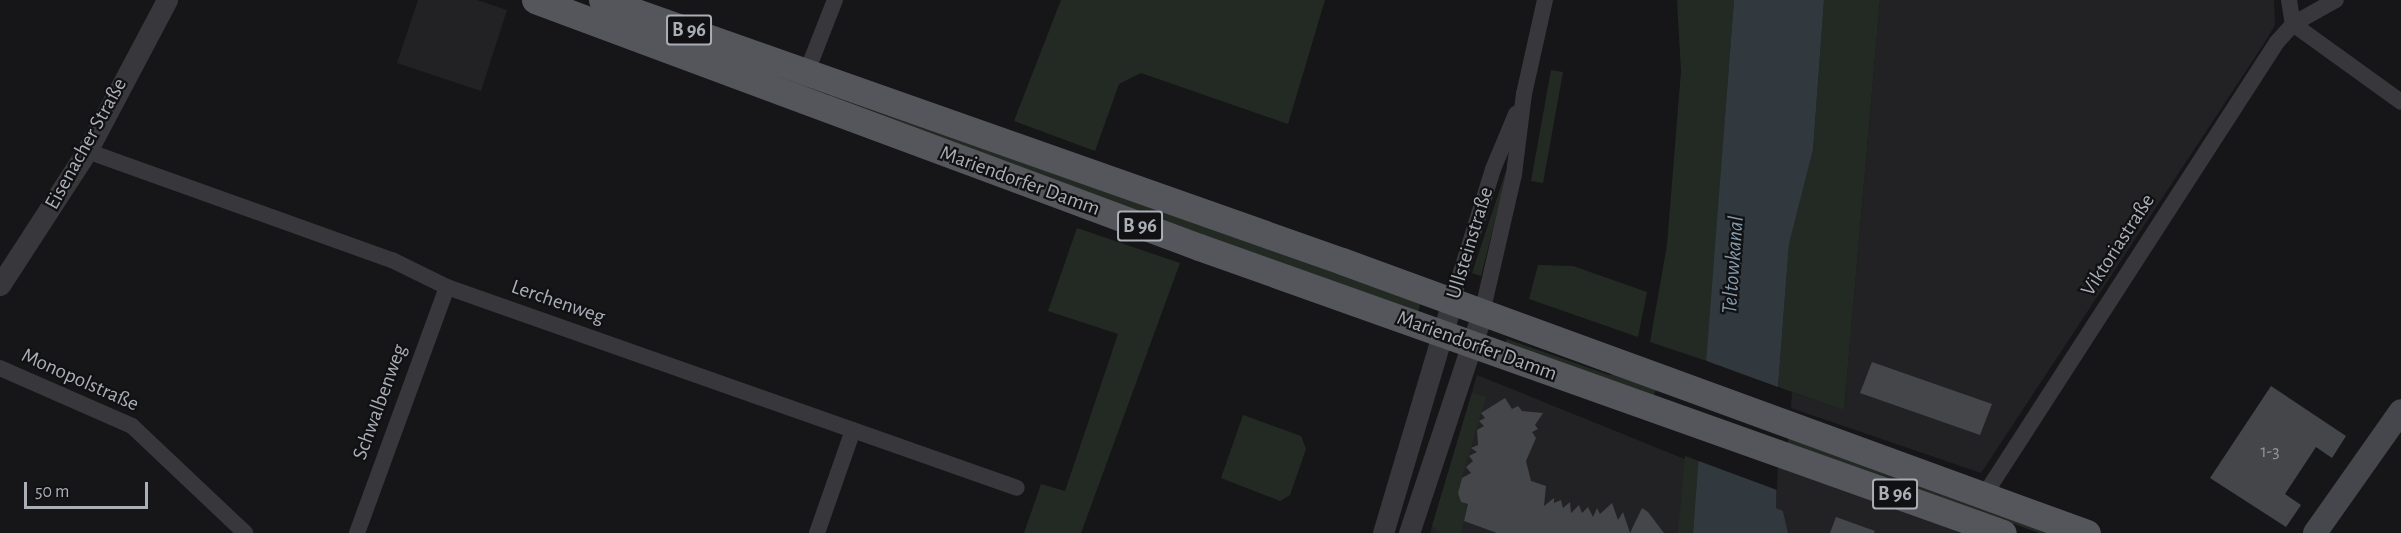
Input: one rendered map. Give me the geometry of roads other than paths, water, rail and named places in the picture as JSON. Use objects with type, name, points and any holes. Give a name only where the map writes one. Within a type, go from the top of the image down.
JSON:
[{"type":"main road","name":"Mariendorfer Damm","points":[[602,0],[1452,301],[1985,494]]},
{"type":"main road","name":"Mariendorfer Damm","points":[[552,3],[1442,333],[2003,533]]},
{"type":"main road","points":[[2314,533],[2354,482],[2401,411]]},
{"type":"main road","points":[[2329,533],[2354,482]]},
{"type":"main road","name":"B 96","points":[[1985,494],[2087,533]]},
{"type":"street","name":"Eisenacher Straße","points":[[0,285],[87,151],[167,0]]},
{"type":"street","points":[[798,96],[835,0]]},
{"type":"street","name":"Ullsteinstraße","points":[[1409,533],[1482,313],[1514,174],[1524,94],[1545,0]]},
{"type":"street","points":[[2289,0],[2293,24],[2401,102]]},
{"type":"street","points":[[2293,24],[2336,0]]},
{"type":"street","name":"Viktoriastraße","points":[[1985,494],[2293,24]]},
{"type":"street","name":"Ullsteinstraße","points":[[1383,533],[1493,168],[1524,94]]},
{"type":"street","name":"Lerchenweg","points":[[87,151],[392,260],[447,287],[1017,488]]},
{"type":"street","name":"Schwalbenweg","points":[[357,533],[447,287]]},
{"type":"street","name":"Monopolstraße","points":[[0,368],[132,426],[245,533]]},
{"type":"street","points":[[817,533],[853,430]]},
{"type":"water","name":"Teltowkanal","points":[[1734,0],[1824,0],[1813,150],[1789,244],[1778,387],[1776,508],[1783,511],[1788,533],[1693,533]]}]
